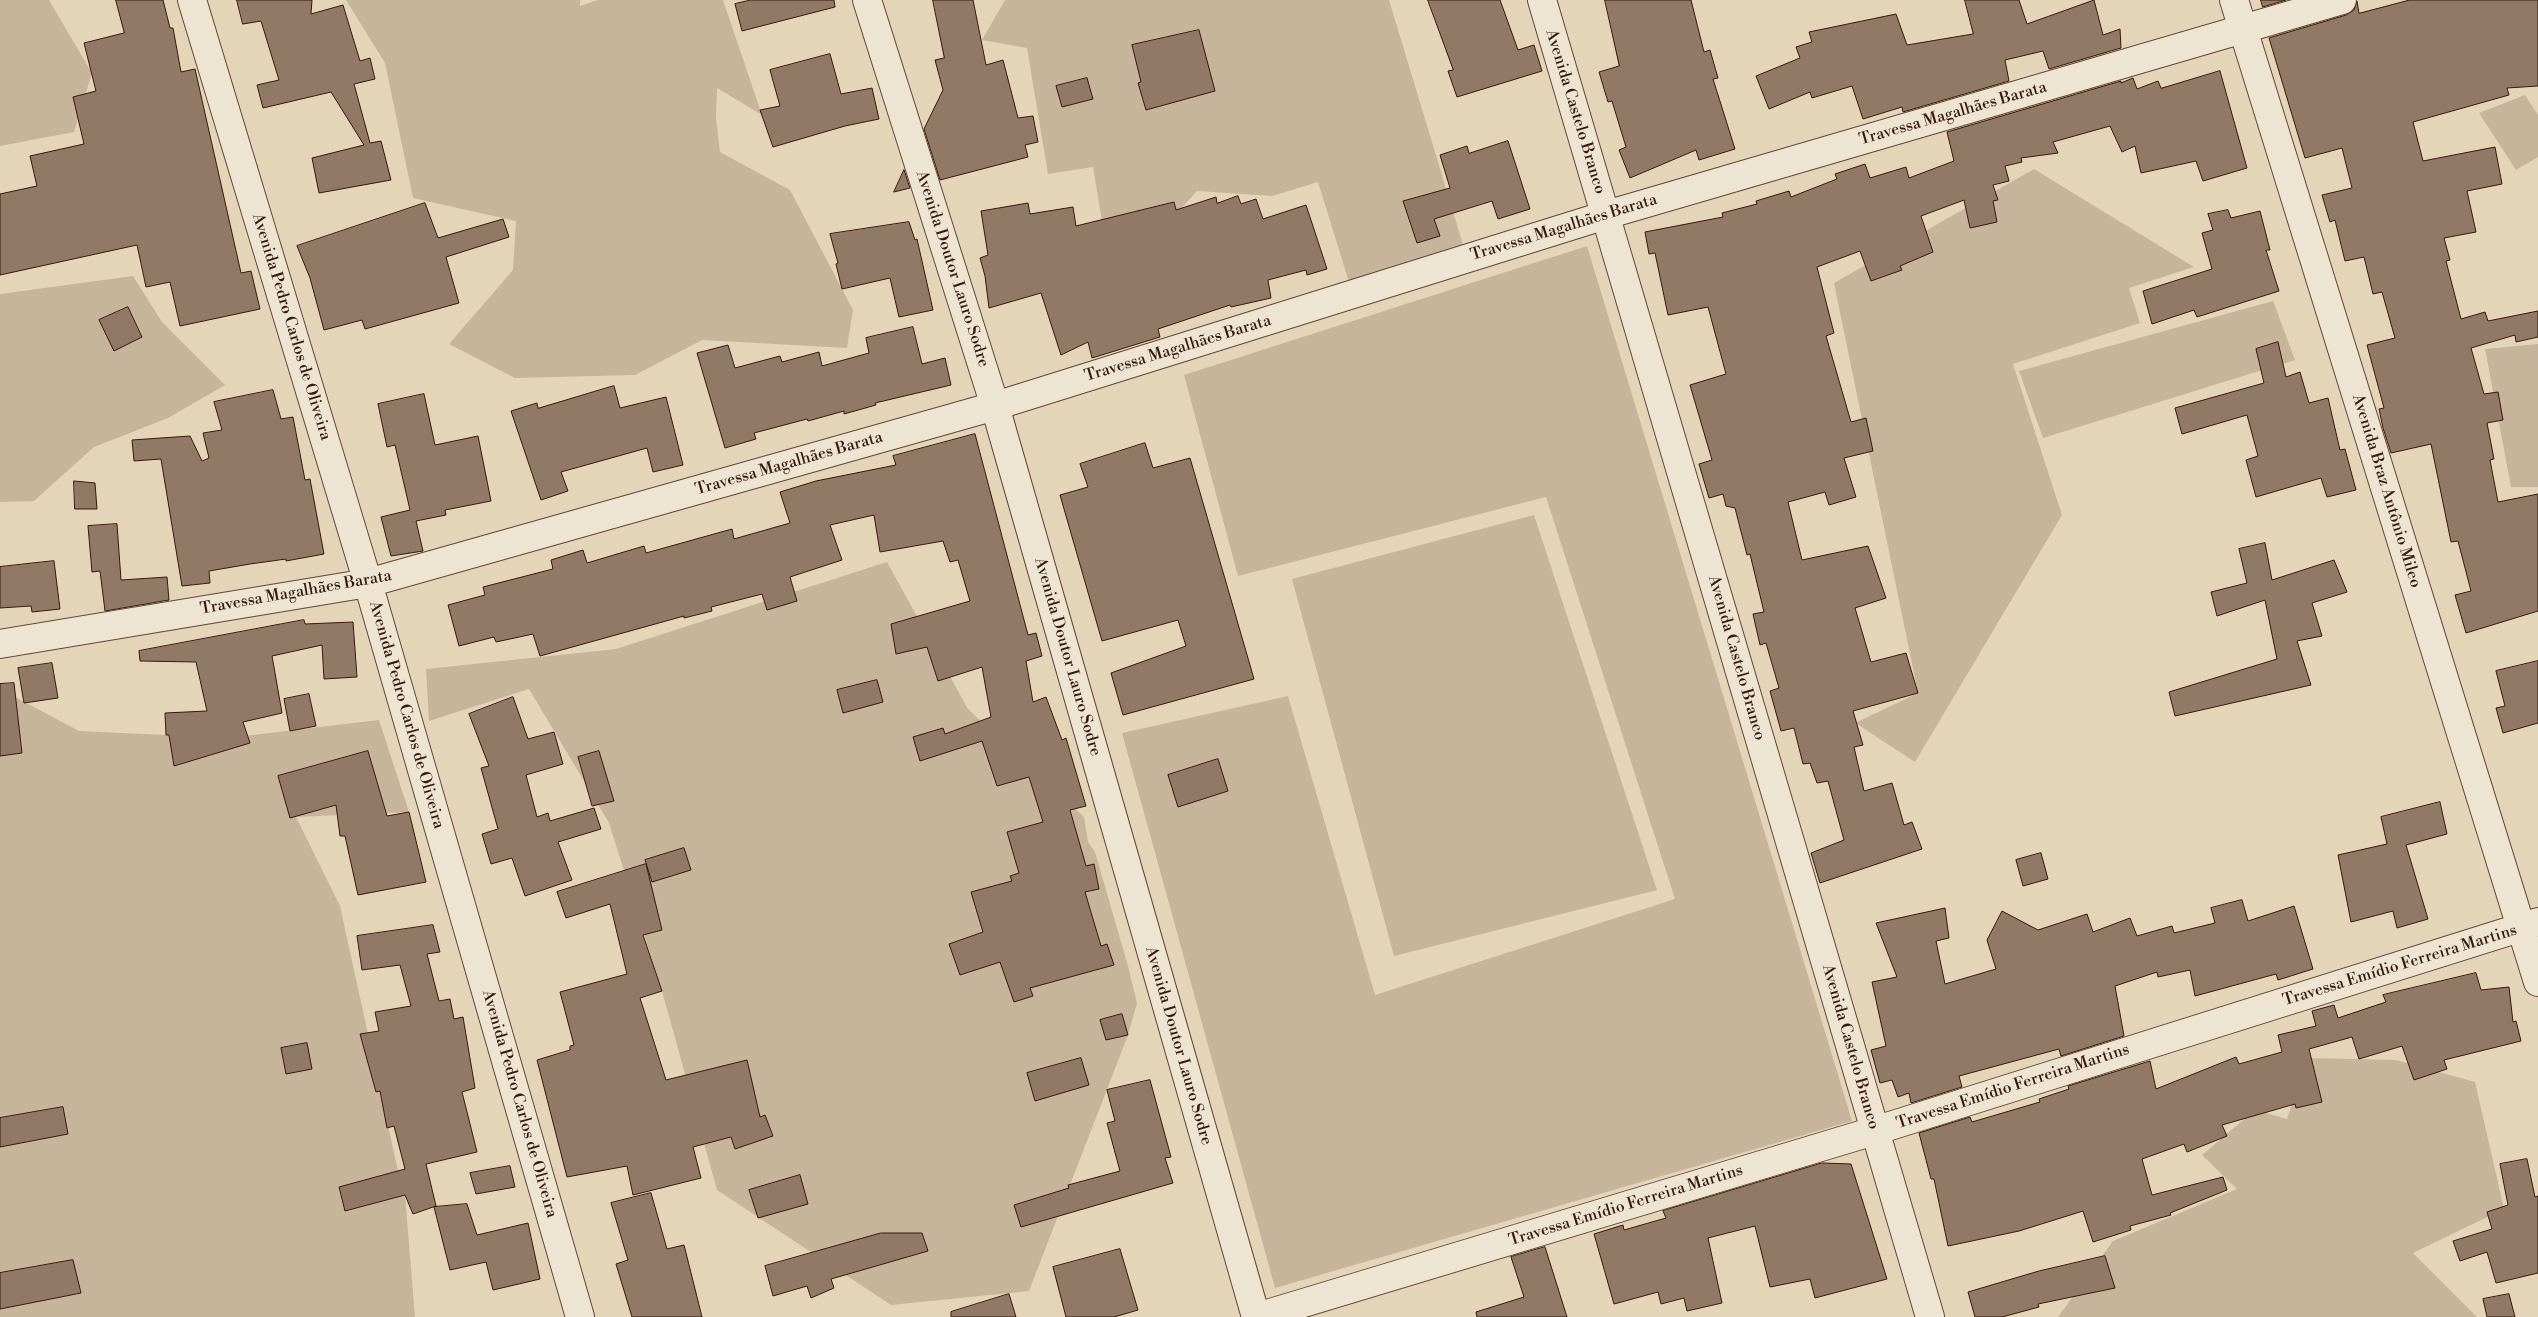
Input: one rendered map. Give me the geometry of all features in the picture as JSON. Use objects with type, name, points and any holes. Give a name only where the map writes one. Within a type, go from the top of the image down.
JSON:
[{"type":"street","name":"Avenida Pedro Carlos de Oliveira","points":[[192,0],[368,583],[580,1317]]},
{"type":"street","name":"Avenida Doutor Lauro Sodre","points":[[867,0],[995,406],[1257,1317]]},
{"type":"street","name":"Avenida Castelo Branco","points":[[1542,0],[1930,1317]]},
{"type":"street","name":"Avenida Braz Antônio Mileo","points":[[2234,0],[2530,925],[2538,982]]},
{"type":"street","name":"Travessa Magalhães Barata","points":[[0,644],[368,583],[995,406],[1606,215],[2342,0]]},
{"type":"street","name":"Travessa Emídio Ferreira Martins","points":[[1257,1317],[1874,1131],[2530,925]]},
{"type":"shaded area","points":[[0,0],[49,0],[92,73],[74,132],[0,146]]},
{"type":"shaded area","points":[[346,0],[580,0],[580,6],[598,0],[723,0],[762,115],[717,88],[716,118],[720,152],[790,190],[853,310],[847,348],[702,340],[635,375],[515,378],[449,344],[513,270],[516,221],[413,198],[385,63]]},
{"type":"shaded area","points":[[1005,0],[1389,0],[1464,248],[1349,282],[1318,182],[1272,196],[1197,191],[1149,244],[1107,251],[1093,167],[1048,174],[1027,48],[982,40]]},
{"type":"shaded area","points":[[2525,95],[2538,115],[2538,157],[2516,170],[2479,113]]},
{"type":"shaded area","points":[[2034,169],[2194,267],[2129,288],[2140,323],[2013,364],[2062,515],[1915,762],[1857,724],[1853,724],[1918,693],[1834,283]]},
{"type":"shaded area","points":[[1587,246],[1852,1121],[1275,1288],[1122,733],[1288,696],[1375,995],[1675,899],[1546,497],[1238,576],[1184,375]]},
{"type":"shaded area","points":[[133,276],[162,322],[225,385],[168,418],[94,447],[34,501],[0,502],[0,294]]},
{"type":"shaded area","points":[[2273,301],[2295,360],[2043,438],[2019,371]]},
{"type":"shaded area","points":[[2538,344],[2538,487],[2511,487],[2485,349]]},
{"type":"shaded area","points":[[1534,515],[1657,890],[1394,956],[1292,579]]},
{"type":"shaded area","points":[[887,562],[968,709],[1084,817],[1088,842],[1095,852],[1137,1003],[1128,1035],[1029,1291],[891,1305],[717,1190],[662,991],[609,823],[529,689],[429,721],[426,669],[616,649]]},
{"type":"shaded area","points":[[0,689],[79,731],[166,735],[197,733],[236,737],[379,720],[409,812],[296,817],[340,906],[398,1171],[339,1188],[346,1211],[405,1195],[415,1317],[0,1317]]},
{"type":"shaded area","points":[[2307,1058],[2396,1060],[2475,1082],[2504,1209],[2413,1253],[2477,1317],[2058,1317],[2113,1241],[2237,1189],[2202,1155],[2255,1110],[2287,1119]]},
{"type":"building","points":[[116,0],[163,0],[170,28],[173,28],[181,72],[195,69],[241,273],[251,271],[260,309],[180,326],[170,282],[146,287],[137,245],[0,275],[0,194],[37,186],[30,156],[84,144],[73,97],[96,91],[84,43],[124,33]]},
{"type":"building","points":[[237,0],[312,0],[311,14],[343,5],[360,61],[370,58],[375,79],[354,84],[370,143],[381,141],[391,180],[319,193],[312,158],[364,145],[331,92],[263,108],[257,85],[279,80],[261,21],[243,24]]},
{"type":"building","points":[[751,0],[834,0],[835,7],[742,31],[735,4]]},
{"type":"building","points":[[933,0],[973,0],[986,65],[1003,60],[1018,118],[1033,116],[1038,142],[1025,145],[1028,157],[940,180],[924,129],[943,90],[935,60],[944,58]]},
{"type":"building","points":[[1428,0],[1500,0],[1518,50],[1534,45],[1542,71],[1457,97],[1448,71],[1453,70]]},
{"type":"building","points":[[1605,0],[1691,0],[1704,52],[1710,50],[1718,78],[1713,79],[1735,149],[1699,160],[1696,150],[1630,178],[1619,150],[1626,147],[1612,101],[1608,102],[1599,72],[1619,66]]},
{"type":"building","points":[[1965,0],[2019,0],[2027,24],[2094,0],[2103,35],[2120,29],[2121,48],[2049,69],[2043,51],[2005,60],[2009,81],[1903,112],[1902,107],[1863,119],[1852,86],[1812,98],[1810,92],[1769,109],[1756,76],[1800,58],[1796,47],[1812,42],[1809,32],[1896,14],[1907,45],[1973,34]]},
{"type":"building","points":[[2261,0],[2286,0],[2263,7]]},
{"type":"building","points":[[2410,0],[2538,0],[2538,86],[2507,88],[2509,95],[2413,122],[2423,161],[2495,147],[2502,184],[2467,191],[2476,232],[2444,238],[2450,260],[2446,261],[2461,319],[2485,312],[2488,321],[2538,311],[2538,337],[2516,342],[2515,335],[2471,348],[2484,394],[2498,392],[2503,420],[2487,423],[2494,459],[2490,460],[2498,502],[2538,494],[2538,611],[2466,633],[2455,595],[2471,591],[2458,541],[2451,542],[2431,444],[2391,453],[2383,428],[2379,409],[2384,408],[2367,345],[2395,338],[2382,292],[2373,294],[2364,257],[2345,261],[2335,220],[2330,222],[2322,195],[2352,188],[2342,148],[2305,158],[2269,38],[2346,15],[2354,10],[2357,1],[2359,13]]},
{"type":"building","points":[[1199,30],[1215,91],[1146,110],[1138,83],[1141,82],[1132,45]]},
{"type":"building","points":[[830,54],[841,94],[872,88],[879,119],[845,126],[773,147],[760,110],[780,106],[770,70]]},
{"type":"building","points":[[2220,71],[2247,168],[2203,181],[2196,161],[2141,173],[2135,146],[2122,152],[2110,126],[2053,142],[2058,153],[2021,158],[2022,162],[2005,166],[2009,181],[1993,185],[1998,200],[1993,201],[1997,222],[1970,228],[1964,200],[1921,216],[1933,252],[1900,266],[1902,270],[1871,281],[1860,251],[1817,267],[1834,333],[1826,336],[1851,422],[1866,418],[1873,451],[1844,458],[1856,497],[1829,505],[1825,492],[1788,502],[1802,560],[1868,546],[1886,598],[1855,608],[1871,662],[1906,653],[1918,693],[1853,711],[1863,745],[1854,747],[1864,791],[1892,783],[1904,825],[1912,822],[1922,849],[1820,883],[1811,853],[1844,840],[1828,781],[1817,783],[1810,763],[1803,764],[1794,728],[1781,731],[1770,691],[1779,688],[1766,643],[1760,645],[1753,614],[1764,612],[1750,554],[1747,555],[1735,508],[1726,506],[1723,494],[1709,498],[1699,464],[1712,460],[1690,385],[1726,374],[1708,307],[1668,315],[1655,253],[1649,254],[1645,232],[1723,217],[1722,213],[1757,204],[1756,201],[1789,191],[1791,197],[1837,179],[1835,174],[1865,164],[1870,178],[1906,167],[1909,178],[1954,161],[1947,132],[2133,78],[2137,89],[2158,81],[2161,88]]},
{"type":"building","points":[[1087,78],[1093,99],[1062,107],[1056,86]]},
{"type":"building","points":[[1508,141],[1530,209],[1498,219],[1492,201],[1434,219],[1440,236],[1417,243],[1403,201],[1450,188],[1440,155],[1467,146],[1469,153]]},
{"type":"building","points":[[904,170],[910,188],[894,192]]},
{"type":"building","points":[[1238,196],[1241,204],[1256,199],[1263,219],[1306,205],[1327,269],[1307,275],[1306,270],[1268,280],[1271,298],[1231,307],[1230,305],[1158,329],[1160,337],[1092,358],[1088,342],[1061,355],[1041,293],[989,308],[985,276],[980,258],[988,255],[981,211],[1028,203],[1030,214],[1073,207],[1076,226],[1174,202],[1176,210],[1216,197],[1217,203]]},
{"type":"building","points":[[425,203],[438,238],[503,219],[509,237],[446,257],[459,303],[365,329],[362,320],[324,330],[310,278],[297,246]]},
{"type":"building","points":[[2228,210],[2231,218],[2260,211],[2270,250],[2266,250],[2279,291],[2197,317],[2194,310],[2152,324],[2143,291],[2212,269],[2202,233],[2213,230],[2208,214]]},
{"type":"building","points":[[909,222],[915,240],[917,239],[933,310],[899,317],[890,278],[842,289],[836,264],[838,263],[830,234]]},
{"type":"building","points":[[128,307],[142,337],[114,351],[99,320]]},
{"type":"building","points":[[913,327],[922,364],[945,358],[951,385],[875,403],[876,405],[844,414],[844,411],[754,433],[756,439],[725,448],[697,353],[728,345],[735,368],[780,356],[782,362],[819,352],[822,366],[869,353],[866,338]]},
{"type":"building","points":[[2278,342],[2286,377],[2300,372],[2309,403],[2328,398],[2340,450],[2345,449],[2356,490],[2327,497],[2321,478],[2256,497],[2246,460],[2258,456],[2247,415],[2182,434],[2175,408],[2264,383],[2256,349]]},
{"type":"building","points":[[614,386],[620,408],[666,397],[683,465],[653,472],[647,448],[561,472],[568,491],[541,500],[511,411],[537,403],[538,408]]},
{"type":"building","points":[[273,390],[281,419],[293,417],[305,480],[310,479],[324,554],[209,571],[210,583],[182,586],[161,459],[134,461],[132,440],[190,436],[202,461],[209,458],[203,433],[222,430],[214,402]]},
{"type":"building","points":[[424,394],[435,445],[478,436],[491,501],[445,510],[446,515],[416,521],[423,551],[391,556],[381,517],[410,510],[395,445],[387,447],[378,404]]},
{"type":"building","points":[[975,434],[1028,635],[1036,633],[1042,656],[1026,661],[1033,702],[1046,697],[1062,740],[1066,738],[1086,806],[1070,810],[1086,866],[1094,864],[1099,889],[1085,892],[1101,946],[1107,944],[1114,965],[1030,988],[1033,996],[1014,1002],[1000,962],[960,975],[949,944],[983,932],[971,892],[1012,881],[1010,876],[1019,873],[1007,832],[1043,822],[1029,777],[997,786],[982,741],[920,761],[913,737],[943,728],[945,734],[991,717],[982,667],[938,681],[927,647],[896,654],[891,624],[970,601],[958,560],[950,562],[943,541],[880,552],[874,515],[830,525],[842,560],[790,577],[797,601],[767,610],[762,594],[711,607],[712,611],[684,618],[684,616],[540,656],[533,634],[496,642],[494,637],[459,646],[448,605],[485,595],[483,587],[553,569],[551,560],[583,550],[587,563],[644,546],[646,553],[732,529],[734,539],[790,523],[780,492],[816,481],[896,465],[893,456]]},
{"type":"building","points":[[1145,443],[1153,468],[1190,458],[1254,679],[1123,715],[1111,673],[1186,646],[1178,620],[1102,641],[1060,495],[1088,487],[1080,464]]},
{"type":"building","points":[[74,481],[95,483],[97,509],[75,509]]},
{"type":"building","points":[[117,524],[121,580],[167,577],[169,600],[105,611],[100,571],[92,572],[88,526]]},
{"type":"building","points":[[2265,543],[2272,580],[2334,560],[2347,592],[2312,603],[2322,636],[2297,641],[2311,685],[2175,716],[2169,692],[2277,659],[2265,600],[2217,616],[2211,592],[2247,583],[2239,549]]},
{"type":"building","points":[[54,561],[60,609],[32,612],[31,606],[0,608],[0,567]]},
{"type":"building","points":[[304,620],[305,624],[353,622],[357,677],[324,679],[322,645],[272,656],[282,713],[243,722],[250,743],[174,766],[169,735],[166,735],[165,713],[207,711],[196,662],[140,661],[139,651]]},
{"type":"building","points":[[2538,661],[2538,723],[2503,733],[2496,708],[2505,706],[2496,671]]},
{"type":"building","points":[[52,663],[58,698],[24,703],[18,668]]},
{"type":"building","points":[[877,680],[883,702],[843,713],[837,690]]},
{"type":"building","points":[[14,683],[22,753],[0,756],[0,684]]},
{"type":"building","points":[[309,694],[316,726],[290,731],[284,699]]},
{"type":"building","points":[[513,697],[528,739],[554,732],[563,764],[526,775],[537,817],[548,813],[550,821],[594,808],[601,829],[558,842],[572,880],[525,896],[512,858],[491,864],[482,834],[498,829],[481,768],[489,766],[469,714]]},
{"type":"building","points":[[368,751],[387,816],[409,812],[426,882],[358,895],[345,836],[340,836],[336,805],[290,818],[278,776]]},
{"type":"building","points":[[599,751],[614,801],[592,806],[578,757]]},
{"type":"building","points":[[1218,759],[1228,791],[1178,807],[1168,775]]},
{"type":"building","points":[[2440,802],[2447,834],[2406,845],[2428,919],[2397,928],[2393,911],[2351,922],[2338,855],[2387,844],[2381,817]]},
{"type":"building","points":[[684,848],[691,870],[652,882],[645,860]]},
{"type":"building","points":[[2041,853],[2048,879],[2023,886],[2016,860]]},
{"type":"building","points":[[646,864],[662,930],[643,935],[662,991],[640,998],[666,1080],[747,1060],[760,1117],[765,1115],[773,1136],[735,1149],[731,1137],[693,1147],[701,1178],[633,1195],[627,1166],[567,1177],[537,1060],[570,1050],[570,1046],[574,1045],[560,992],[627,974],[610,904],[566,918],[557,892]]},
{"type":"building","points":[[2242,900],[2248,921],[2294,906],[2313,969],[2278,980],[2276,974],[2195,996],[2190,970],[2158,977],[2157,972],[2115,986],[2124,1036],[2061,1056],[2059,1049],[1959,1076],[1962,1087],[1911,1103],[1909,1093],[1898,1097],[1892,1080],[1880,1083],[1871,1050],[1886,1046],[1872,982],[1897,977],[1876,923],[1945,908],[1949,938],[1936,941],[1945,984],[1996,969],[1987,940],[2002,911],[2038,930],[2087,914],[2093,932],[2130,918],[2137,936],[2172,926],[2174,933],[2215,923],[2211,908]]},
{"type":"building","points":[[433,925],[440,952],[427,954],[439,1001],[450,999],[454,1019],[463,1017],[475,1088],[462,1092],[477,1152],[426,1164],[436,1206],[413,1214],[405,1195],[345,1211],[339,1187],[405,1169],[394,1126],[387,1128],[380,1091],[376,1092],[360,1034],[379,1031],[375,1012],[411,1006],[400,965],[362,970],[357,936]]},
{"type":"building","points":[[2476,973],[2481,990],[2509,987],[2513,1022],[2516,1021],[2521,1041],[2444,1060],[2447,1069],[2414,1080],[2402,1046],[2359,1059],[2352,1037],[2309,1049],[2322,1102],[2296,1108],[2295,1104],[2222,1125],[2227,1136],[2187,1152],[2184,1144],[2142,1159],[2152,1195],[2223,1177],[2227,1190],[2170,1213],[2171,1215],[2130,1226],[2131,1230],[2093,1242],[2083,1211],[2019,1231],[1948,1246],[1934,1179],[1931,1179],[1919,1133],[1970,1117],[1972,1122],[2040,1102],[2039,1099],[2069,1089],[2068,1086],[2150,1061],[2156,1089],[2236,1057],[2239,1064],[2282,1052],[2278,1035],[2316,1026],[2312,1011],[2334,1005],[2338,1018],[2386,1002],[2383,995]]},
{"type":"building","points":[[1122,1014],[1128,1035],[1106,1040],[1100,1020]]},
{"type":"building","points":[[307,1043],[312,1069],[286,1074],[281,1048]]},
{"type":"building","points":[[1081,1058],[1089,1085],[1035,1101],[1027,1073]]},
{"type":"building","points":[[1150,1080],[1171,1157],[1165,1158],[1173,1183],[1021,1227],[1014,1205],[1069,1188],[1068,1185],[1120,1171],[1107,1123],[1115,1121],[1107,1090]]},
{"type":"building","points":[[63,1107],[68,1134],[0,1147],[0,1118]]},
{"type":"building","points":[[2527,1159],[2535,1197],[2538,1196],[2538,1273],[2496,1283],[2487,1252],[2460,1261],[2453,1241],[2492,1229],[2487,1212],[2508,1205],[2500,1164]]},
{"type":"building","points":[[1822,1163],[1851,1164],[1887,1279],[1815,1298],[1810,1279],[1770,1287],[1755,1226],[1708,1238],[1722,1303],[1687,1311],[1684,1298],[1661,1304],[1658,1292],[1614,1304],[1594,1234],[1623,1225],[1624,1230],[1666,1218],[1663,1211]]},
{"type":"building","points":[[510,1166],[515,1187],[476,1194],[470,1173]]},
{"type":"building","points":[[800,1175],[808,1204],[758,1218],[749,1190]]},
{"type":"building","points":[[651,1193],[667,1249],[684,1245],[702,1317],[632,1317],[616,1264],[628,1260],[611,1203]]},
{"type":"building","points":[[467,1204],[477,1235],[528,1223],[540,1279],[493,1290],[486,1262],[450,1270],[434,1207]]},
{"type":"building","points":[[881,1233],[922,1233],[928,1251],[831,1279],[834,1288],[811,1298],[807,1286],[773,1296],[765,1266]]},
{"type":"building","points":[[1545,1247],[1567,1317],[1477,1317],[1476,1312],[1524,1297],[1511,1257]]},
{"type":"building","points":[[1120,1249],[1138,1310],[1114,1317],[1066,1317],[1053,1267]]},
{"type":"building","points":[[2105,1256],[2115,1288],[2038,1304],[2039,1307],[2002,1317],[1975,1317],[1968,1292],[2039,1271]]},
{"type":"building","points":[[73,1260],[81,1293],[0,1309],[0,1273]]},
{"type":"building","points":[[1009,1294],[1016,1317],[951,1317],[951,1312]]},
{"type":"building","points":[[2509,1294],[2515,1317],[2487,1317],[2483,1299]]}]
